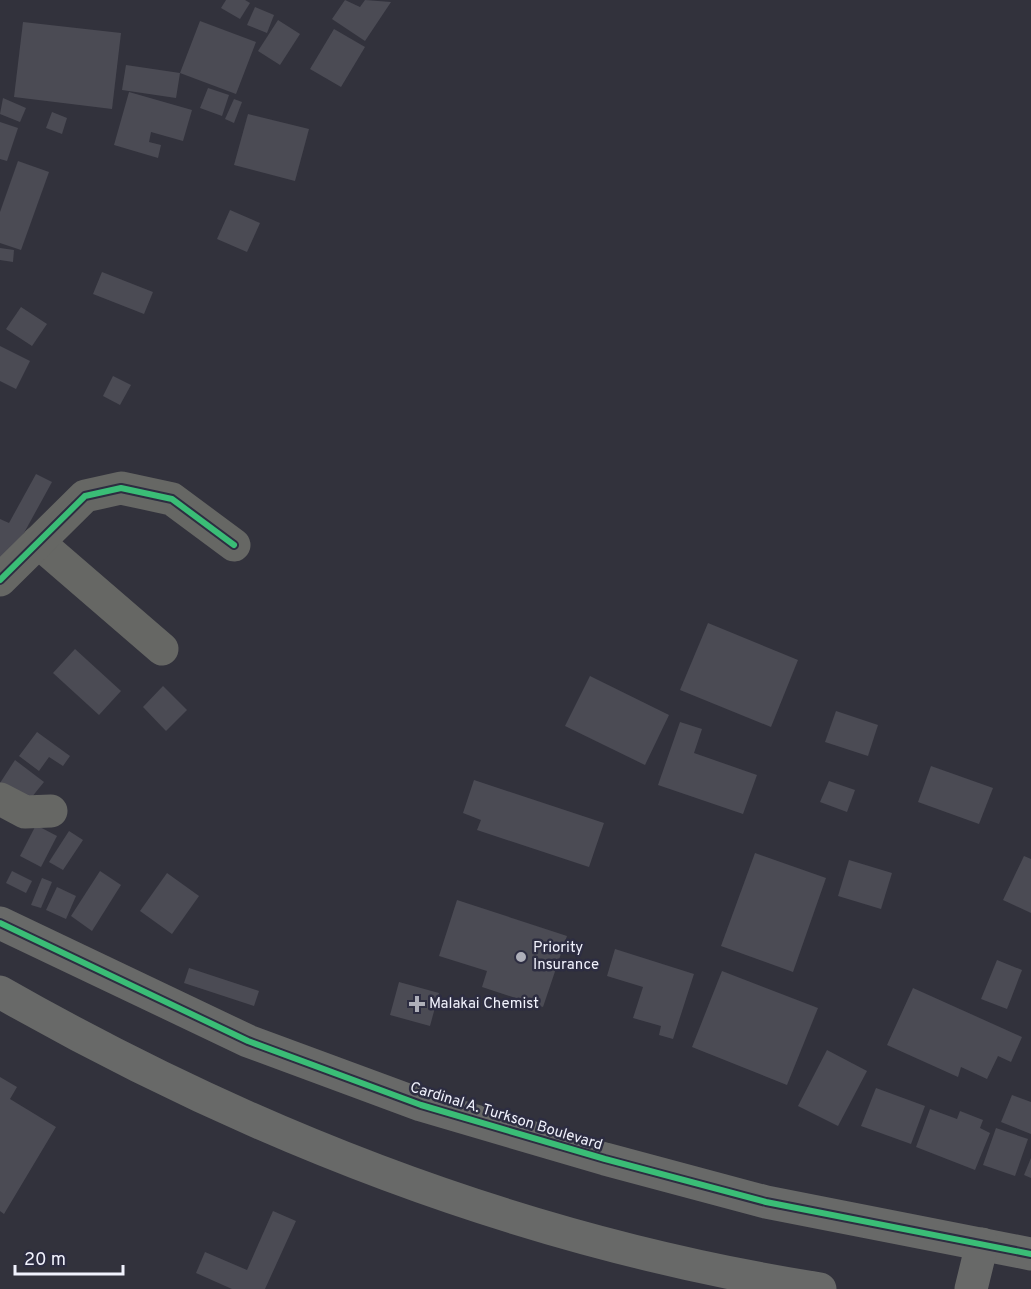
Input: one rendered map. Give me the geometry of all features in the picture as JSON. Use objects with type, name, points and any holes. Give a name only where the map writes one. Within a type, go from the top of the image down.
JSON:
[{"type":"street","points":[[0,580],[86,496],[121,488],[171,499],[234,545]]},
{"type":"street","points":[[38,542],[162,649]]},
{"type":"street","points":[[0,799],[25,812],[51,811]]},
{"type":"street","name":"Cardinal A. Turkson Boulevard","points":[[0,923],[248,1041],[421,1105],[605,1159],[766,1202],[1031,1254]]},
{"type":"street","points":[[0,992],[87,1042],[276,1131],[417,1187],[587,1239],[737,1276],[820,1289]]},
{"type":"street","points":[[971,1289],[982,1244]]},
{"type":"building","points":[[226,0],[245,0],[250,3],[240,19],[221,8]]},
{"type":"building","points":[[345,0],[360,7],[365,0],[391,2],[365,41],[332,19]]},
{"type":"building","points":[[255,7],[274,15],[267,33],[247,25]]},
{"type":"building","points":[[278,20],[300,34],[280,65],[258,51]]},
{"type":"building","points":[[200,21],[256,42],[236,94],[180,73]]},
{"type":"building","points":[[23,22],[121,33],[112,109],[14,97]]},
{"type":"building","points":[[334,29],[365,47],[341,87],[310,69]]},
{"type":"building","points":[[126,65],[180,73],[176,98],[122,90]]},
{"type":"building","points":[[208,88],[229,95],[222,116],[200,108]]},
{"type":"building","points":[[129,92],[192,110],[183,141],[151,132],[149,142],[161,145],[158,158],[114,145]]},
{"type":"building","points":[[3,98],[26,108],[20,122],[0,114]]},
{"type":"building","points":[[234,99],[242,102],[234,123],[225,119]]},
{"type":"building","points":[[52,112],[67,118],[62,134],[46,128]]},
{"type":"building","points":[[248,114],[309,129],[295,181],[234,165]]},
{"type":"building","points":[[0,122],[18,128],[7,161],[0,159]]},
{"type":"building","points":[[18,161],[49,172],[21,250],[0,243],[0,212]]},
{"type":"building","points":[[230,210],[260,223],[247,252],[217,239]]},
{"type":"building","points":[[0,248],[14,250],[13,262],[0,260]]},
{"type":"building","points":[[102,272],[153,292],[144,314],[93,294]]},
{"type":"building","points":[[21,307],[47,324],[32,346],[6,329]]},
{"type":"building","points":[[0,346],[30,361],[16,389],[0,381]]},
{"type":"building","points":[[113,376],[131,385],[120,405],[103,396]]},
{"type":"building","points":[[36,474],[52,482],[8,562],[0,558],[0,519],[9,523]]},
{"type":"building","points":[[708,623],[798,660],[771,727],[680,690]]},
{"type":"building","points":[[75,649],[121,691],[99,715],[53,673]]},
{"type":"building","points":[[590,676],[669,715],[645,765],[565,726]]},
{"type":"building","points":[[163,686],[187,710],[166,731],[143,707]]},
{"type":"building","points":[[836,711],[878,725],[868,756],[825,742]]},
{"type":"building","points":[[680,722],[702,729],[694,753],[757,775],[743,814],[658,785]]},
{"type":"building","points":[[37,732],[70,756],[63,766],[49,757],[39,771],[19,756]]},
{"type":"building","points":[[15,760],[44,782],[27,803],[0,783]]},
{"type":"building","points":[[931,766],[993,788],[979,824],[918,802]]},
{"type":"building","points":[[474,780],[604,823],[589,867],[477,830],[481,820],[463,813]]},
{"type":"building","points":[[829,781],[855,790],[847,812],[820,802]]},
{"type":"building","points":[[36,825],[57,836],[41,867],[20,856]]},
{"type":"building","points":[[69,831],[83,840],[63,870],[49,862]]},
{"type":"building","points":[[755,853],[826,878],[793,972],[721,946]]},
{"type":"building","points":[[1024,856],[1031,859],[1031,913],[1003,900]]},
{"type":"building","points":[[849,860],[892,873],[881,909],[838,896]]},
{"type":"building","points":[[12,871],[32,881],[26,893],[6,883]]},
{"type":"building","points":[[100,871],[121,885],[92,931],[71,916]]},
{"type":"building","points":[[167,873],[199,896],[172,934],[140,911]]},
{"type":"building","points":[[42,878],[52,882],[41,908],[31,905]]},
{"type":"building","points":[[57,887],[76,896],[66,919],[46,910]]},
{"type":"building","points":[[457,900],[567,936],[543,1007],[482,987],[487,971],[439,956]]},
{"type":"building","points":[[615,949],[694,974],[673,1039],[659,1035],[661,1026],[633,1018],[643,987],[607,976]]},
{"type":"building","points":[[997,960],[1022,970],[1007,1009],[981,999]]},
{"type":"building","points":[[189,968],[259,991],[254,1006],[184,983]]},
{"type":"building","points":[[722,971],[818,1008],[787,1085],[692,1047]]},
{"type":"building","points":[[399,982],[439,993],[430,1026],[390,1015]]},
{"type":"building","points":[[913,988],[1022,1037],[1011,1062],[998,1056],[987,1079],[961,1067],[958,1077],[887,1045]]},
{"type":"building","points":[[827,1050],[867,1071],[838,1126],[798,1106]]},
{"type":"building","points":[[0,1077],[17,1087],[10,1099],[56,1127],[4,1214],[0,1211]]},
{"type":"building","points":[[876,1088],[925,1106],[911,1144],[861,1126]]},
{"type":"building","points":[[1012,1095],[1031,1102],[1031,1134],[1001,1122]]},
{"type":"building","points":[[930,1109],[957,1119],[960,1111],[983,1120],[980,1128],[990,1133],[975,1170],[916,1147]]},
{"type":"building","points":[[996,1128],[1028,1139],[1015,1176],[983,1165]]},
{"type":"building","points":[[1031,1158],[1031,1178],[1024,1175]]},
{"type":"building","points":[[273,1211],[296,1221],[265,1289],[232,1289],[196,1273],[205,1252],[247,1270]]},
{"type":"cycle path","points":[[0,580],[85,496],[121,488],[172,499],[234,545]]},
{"type":"cycle path","points":[[0,923],[248,1041],[421,1105],[605,1159],[766,1202],[1031,1254]]},
{"type":"place","name":"Priority Insurance","points":[[521,957]]},
{"type":"place","name":"Malakai Chemist","points":[[417,1004]]}]
